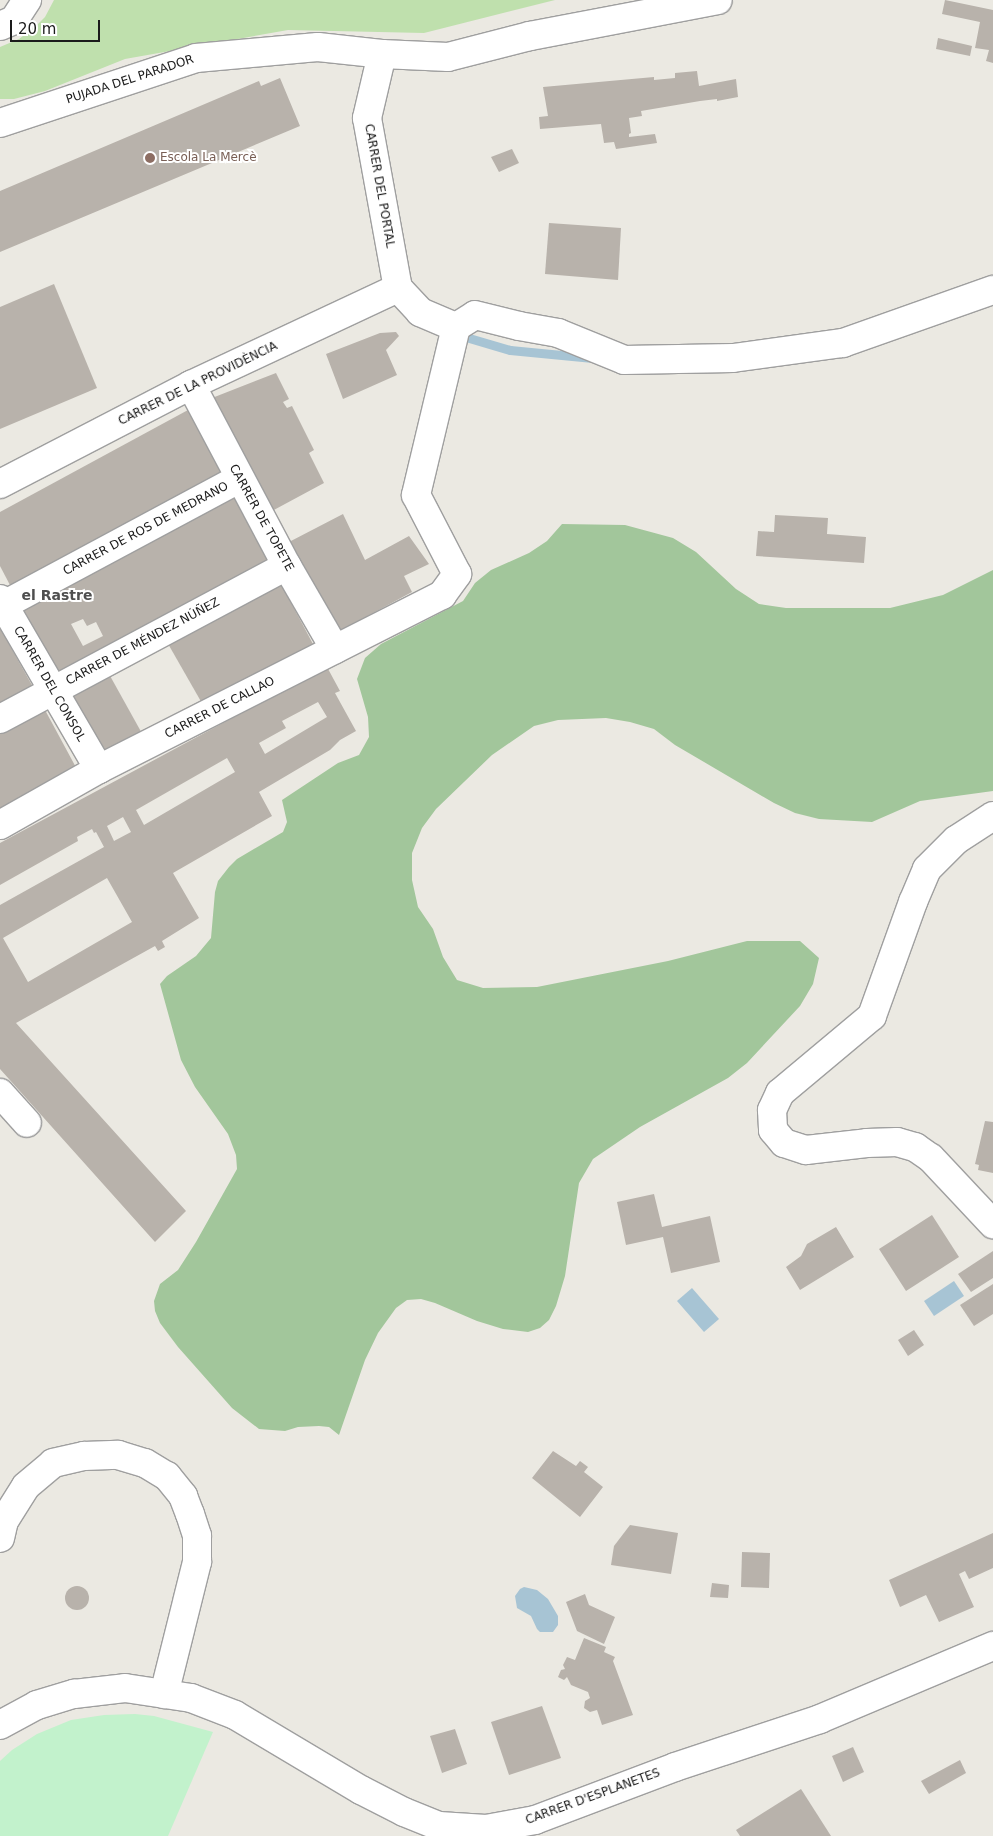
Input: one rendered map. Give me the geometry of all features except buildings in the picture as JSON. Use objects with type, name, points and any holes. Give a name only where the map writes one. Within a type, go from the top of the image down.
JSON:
[{"type":"street","points":[[0,26],[14,20],[26,0]]},
{"type":"street","name":"PUJADA DEL PARADOR","points":[[0,123],[196,58],[318,47],[382,54],[448,57],[530,36],[718,0]]},
{"type":"street","name":"CARRER DEL PORTAL","points":[[382,54],[367,118],[398,288]]},
{"type":"street","points":[[398,288],[420,312],[456,327],[475,315],[558,333],[624,360],[733,358],[843,343],[993,290]]},
{"type":"street","name":"CARRER DE LA PROVIDÈNCIA","points":[[0,484],[191,385],[398,288]]},
{"type":"street","name":"CARRER DE CALLAO","points":[[0,825],[99,769],[442,595],[457,574],[416,495],[456,327]]},
{"type":"street","name":"CARRER DE TOPETE","points":[[191,385],[239,479],[335,649]]},
{"type":"street","name":"CARRER DE ROS DE MEDRANO","points":[[1,604],[239,479]]},
{"type":"street","name":"CARRER DE MÉNDEZ NÚÑEZ","points":[[0,718],[287,566]]},
{"type":"street","name":"CARRER DEL CONSOL","points":[[1,604],[54,690],[99,769]]},
{"type":"street","points":[[993,816],[956,840],[928,869],[913,902],[872,1016],[780,1093],[772,1110],[773,1130],[784,1143],[806,1150],[867,1143],[897,1142],[915,1147],[930,1158],[993,1224]]},
{"type":"street","points":[[0,1093],[28,1123]]},
{"type":"street","points":[[0,1538],[4,1520],[26,1486],[53,1463],[84,1456],[118,1455],[145,1463],[167,1476],[183,1496],[190,1514],[197,1536],[197,1562],[164,1694]]},
{"type":"street","name":"CARRER D'ESPLANETES","points":[[0,1724],[37,1705],[74,1694],[125,1688],[192,1698],[235,1715],[301,1752],[361,1790],[404,1812],[439,1826],[486,1829],[535,1820],[675,1768],[820,1719],[993,1646]]},
{"type":"green space","points":[[54,0],[555,0],[424,33],[288,30],[125,59],[45,91],[14,99],[0,99],[0,47],[19,39],[37,25],[45,17]]},
{"type":"green space","points":[[562,524],[625,525],[673,538],[696,552],[736,589],[759,604],[786,608],[890,608],[943,595],[993,570],[993,791],[920,801],[872,822],[819,819],[795,813],[774,803],[675,745],[654,729],[606,718],[558,720],[534,726],[492,755],[436,809],[422,828],[412,853],[412,880],[418,907],[433,929],[443,957],[457,980],[483,988],[537,987],[668,961],[747,941],[800,941],[819,958],[813,984],[800,1006],[747,1063],[728,1078],[640,1127],[593,1159],[579,1183],[565,1276],[556,1306],[549,1320],[540,1328],[528,1332],[503,1329],[477,1321],[435,1303],[421,1299],[407,1300],[396,1308],[378,1333],[365,1360],[339,1435],[329,1427],[319,1426],[298,1427],[285,1431],[259,1429],[232,1408],[178,1347],[160,1323],[155,1311],[154,1301],[160,1284],[178,1270],[237,1169],[236,1155],[228,1134],[195,1087],[181,1060],[160,984],[167,976],[196,956],[211,938],[215,892],[218,881],[229,867],[237,859],[283,832],[287,822],[282,800],[338,763],[359,755],[369,737],[368,717],[357,679],[365,658],[381,644],[463,601],[475,583],[491,570],[529,553],[547,541]]},
{"type":"green space","points":[[135,1714],[154,1716],[213,1732],[168,1836],[0,1836],[0,1761],[12,1750],[37,1734],[71,1720],[104,1715]]},
{"type":"water","points":[[954,1281],[964,1296],[934,1316],[924,1301]]},
{"type":"water","points":[[692,1288],[719,1319],[704,1332],[677,1301]]},
{"type":"water","points":[[524,1587],[537,1590],[548,1599],[558,1616],[558,1625],[553,1632],[540,1632],[531,1616],[517,1608],[515,1596]]},
{"type":"waterway","points":[[469,338],[510,350],[593,358]]},
{"type":"place","name":"Escola La Mercè","points":[[150,158]]},
{"type":"district","name":"el Rastre","points":[[57,595]]}]
